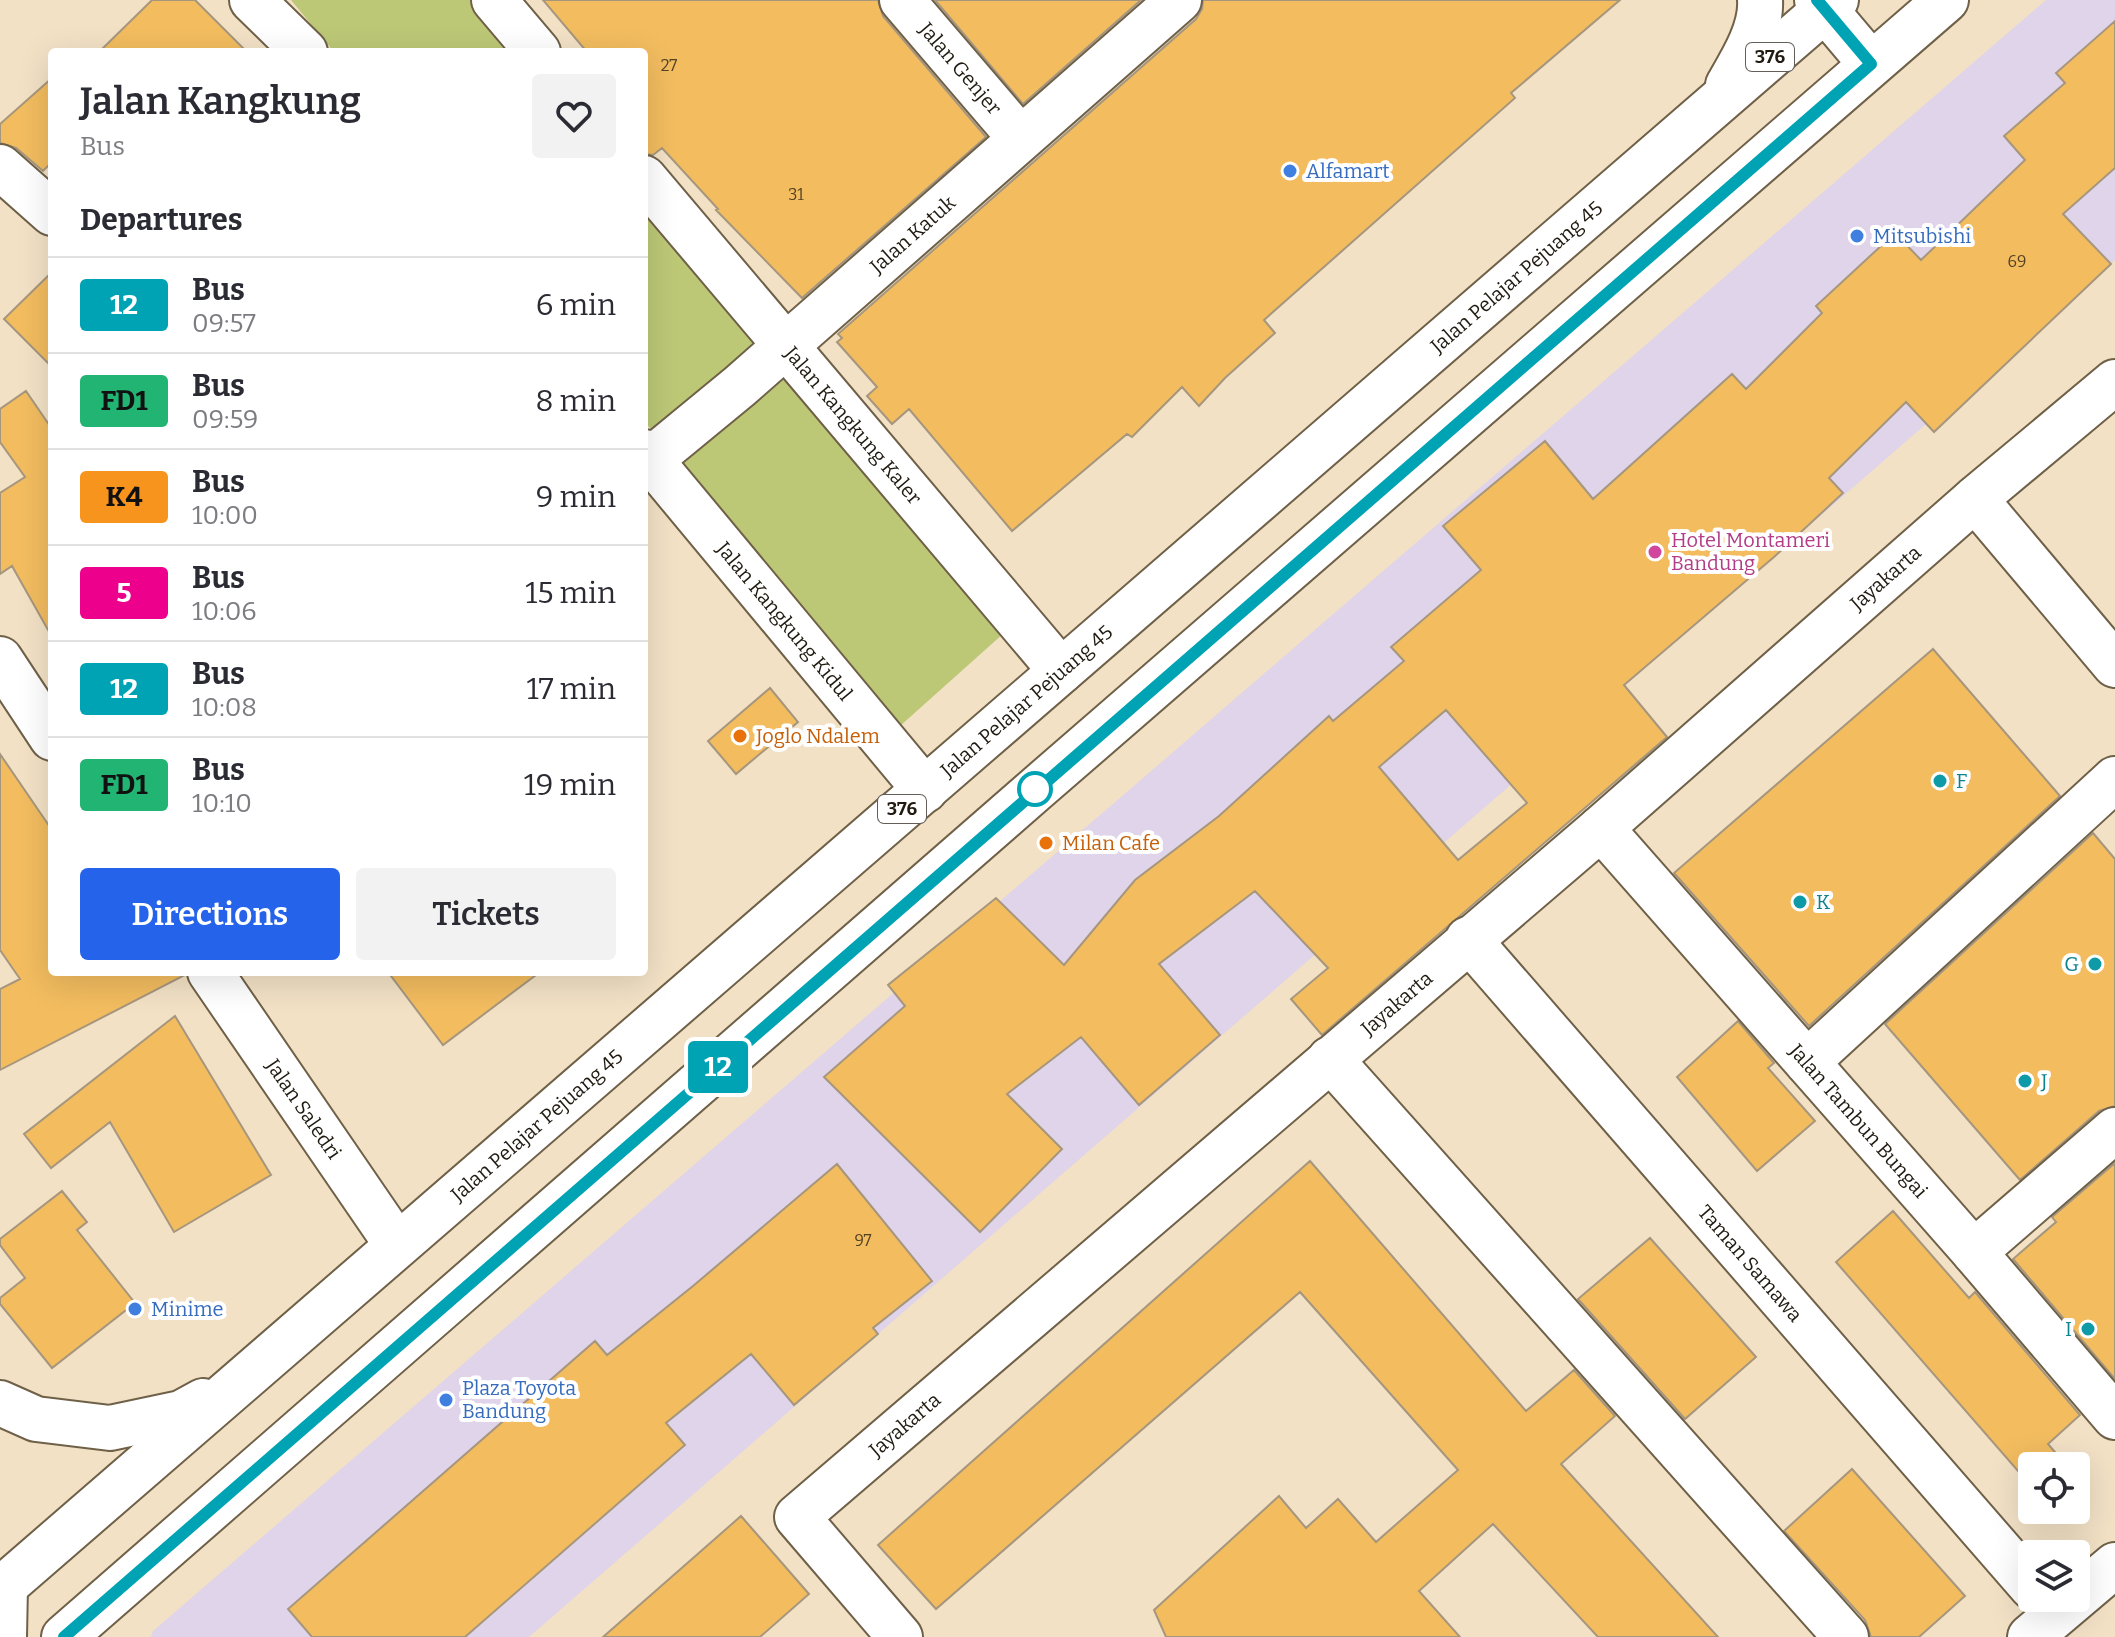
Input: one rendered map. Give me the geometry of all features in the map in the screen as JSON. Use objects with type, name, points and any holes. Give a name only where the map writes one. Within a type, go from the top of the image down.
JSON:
[{"type":"street","points":[[252,0],[301,48]]},
{"type":"street","points":[[494,0],[535,48]]},
{"type":"street","name":"Jalan Genjer","points":[[902,0],[1020,138]]},
{"type":"street","name":"Jalan Katuk","points":[[648,457],[784,345],[1179,0]]},
{"type":"street","points":[[1716,104],[1744,58],[1761,9],[1760,0]]},
{"type":"street","points":[[64,1637],[1946,0]]},
{"type":"street","points":[[1826,3],[1871,64]]},
{"type":"street","name":"Jalan Pelajar Pejuang 45","points":[[2,1577],[244,1378],[1716,104],[1826,3]]},
{"type":"street","points":[[0,167],[48,209]]},
{"type":"street","name":"Jalan Kangkung Kaler","points":[[648,183],[1061,671]]},
{"type":"street","name":"Jayakarta","points":[[900,1637],[797,1517],[1601,828],[1975,499],[2115,382]]},
{"type":"street","name":"Jalan Kangkung Kidul","points":[[648,461],[925,790]]},
{"type":"street","points":[[1975,499],[2115,665]]},
{"type":"street","points":[[0,659],[48,732]]},
{"type":"street","points":[[1807,1062],[2115,779]]},
{"type":"street","name":"Jalan Tambun Bungai","points":[[1601,828],[2115,1417]]},
{"type":"street","name":"Taman Samawa","points":[[1468,939],[2018,1583]]},
{"type":"street","name":"Jalan Saledri","points":[[213,976],[397,1245]]},
{"type":"street","points":[[1330,1059],[1846,1637]]},
{"type":"street","points":[[1974,1252],[2115,1130]]},
{"type":"street","points":[[0,1403],[36,1419],[110,1428],[181,1413],[244,1378]]},
{"type":"street","points":[[2090,1580],[2115,1565]]},
{"type":"street","points":[[2,1577],[4,1637]]},
{"type":"shaded area","points":[[2046,0],[2115,0],[2115,260],[529,1637],[151,1637],[153,1631]]},
{"type":"green space","points":[[291,0],[494,0],[536,48],[331,48]]},
{"type":"green space","points":[[648,174],[1032,608],[900,726],[648,426]]},
{"type":"building","points":[[152,0],[195,0],[243,48],[103,48]]},
{"type":"building","points":[[543,0],[878,0],[883,16],[986,137],[802,298],[716,210],[662,148],[653,155],[648,154],[648,48],[584,48]]},
{"type":"building","points":[[935,0],[1141,0],[1023,104]]},
{"type":"building","points":[[1203,0],[1620,0],[1511,93],[1515,98],[1264,320],[1275,333],[1199,406],[1182,387],[1132,437],[1127,434],[1012,531],[909,409],[892,424],[867,396],[877,387],[837,342],[842,338],[838,334],[1196,19]]},
{"type":"building","points":[[2115,21],[2115,168],[2063,214],[2111,264],[1934,432],[1906,402],[1829,478],[1843,493],[1774,557],[1624,685],[1667,737],[1322,1035],[1291,999],[1328,968],[1255,891],[1159,964],[1220,1035],[1139,1105],[1081,1037],[1007,1094],[1062,1149],[980,1232],[824,1077],[905,1006],[888,985],[996,898],[1064,965],[1135,880],[1219,816],[1329,716],[1333,721],[1404,661],[1391,647],[1481,570],[1443,526],[1545,441],[1593,499],[1732,374],[1746,389],[1822,313],[1816,306],[1895,233],[1921,260],[2025,160],[2004,136],[2065,83],[2056,73]],"holes":[[[1446,710],[1527,803],[1458,860],[1379,767]]]},
{"type":"building","points":[[48,82],[48,166],[43,171],[16,148],[0,143],[0,124]]},
{"type":"building","points":[[48,276],[48,363],[4,319]]},
{"type":"building","points":[[26,391],[48,423],[48,630],[12,566],[0,574],[0,493],[25,477],[0,442],[0,409]]},
{"type":"building","points":[[1933,649],[2060,796],[1809,1026],[1674,873]]},
{"type":"building","points":[[770,688],[798,722],[736,774],[708,741]]},
{"type":"building","points":[[0,754],[48,824],[48,976],[183,976],[0,1070],[0,989],[20,979],[0,950]]},
{"type":"building","name":"J","points":[[2093,833],[2115,859],[2115,1106],[2099,1111],[2020,1180],[1885,1024]]},
{"type":"building","points":[[391,976],[535,976],[443,1045]]},
{"type":"building","points":[[175,1016],[271,1175],[174,1232],[110,1122],[51,1168],[24,1134]]},
{"type":"building","points":[[1738,1021],[1774,1063],[1768,1068],[1815,1121],[1757,1171],[1677,1077]]},
{"type":"building","points":[[1310,1161],[1526,1411],[1574,1370],[1615,1416],[1561,1464],[1718,1637],[1598,1637],[1493,1524],[1419,1591],[1460,1637],[1166,1637],[1154,1610],[1279,1496],[1306,1528],[1338,1499],[1376,1542],[1458,1470],[1300,1292],[936,1609],[878,1545]]},
{"type":"building","name":"I","points":[[2115,1163],[2115,1379],[2013,1259],[2056,1222],[2052,1217]]},
{"type":"building","points":[[837,1164],[932,1281],[873,1328],[878,1334],[794,1405],[751,1354],[666,1423],[685,1445],[465,1637],[312,1637],[288,1609],[595,1341],[607,1355]]},
{"type":"building","points":[[62,1191],[87,1222],[77,1230],[135,1303],[52,1368],[0,1304],[0,1298],[25,1278],[0,1245],[0,1239]]},
{"type":"building","points":[[1893,1211],[1969,1298],[1975,1292],[2080,1415],[2048,1444],[2055,1452],[2018,1452],[2018,1471],[1836,1262]]},
{"type":"building","points":[[1650,1238],[1756,1357],[1685,1419],[1578,1299]]},
{"type":"building","points":[[1852,1469],[1965,1596],[1919,1637],[1871,1637],[1865,1620],[1784,1531]]},
{"type":"building","points":[[741,1516],[809,1594],[760,1637],[603,1637]]},
{"type":"bus line","name":"12","points":[[64,1637],[1871,64],[1817,0]]},
{"type":"place","name":"Alfamart","points":[[1290,171]]},
{"type":"place","name":"Mitsubishi","points":[[1857,236]]},
{"type":"place","name":"Hotel Montameri Bandung","points":[[1655,552]]},
{"type":"place","name":"Joglo Ndalem","points":[[740,736]]},
{"type":"place","name":"F","points":[[1940,781]]},
{"type":"place","name":"Milan Cafe","points":[[1046,843]]},
{"type":"place","name":"K","points":[[1800,902]]},
{"type":"place","name":"G","points":[[2095,964]]},
{"type":"place","name":"J","points":[[2025,1081]]},
{"type":"place","name":"Minime","points":[[135,1309]]},
{"type":"place","name":"I","points":[[2088,1329]]},
{"type":"place","name":"Plaza Toyota Bandung","points":[[446,1400]]}]
